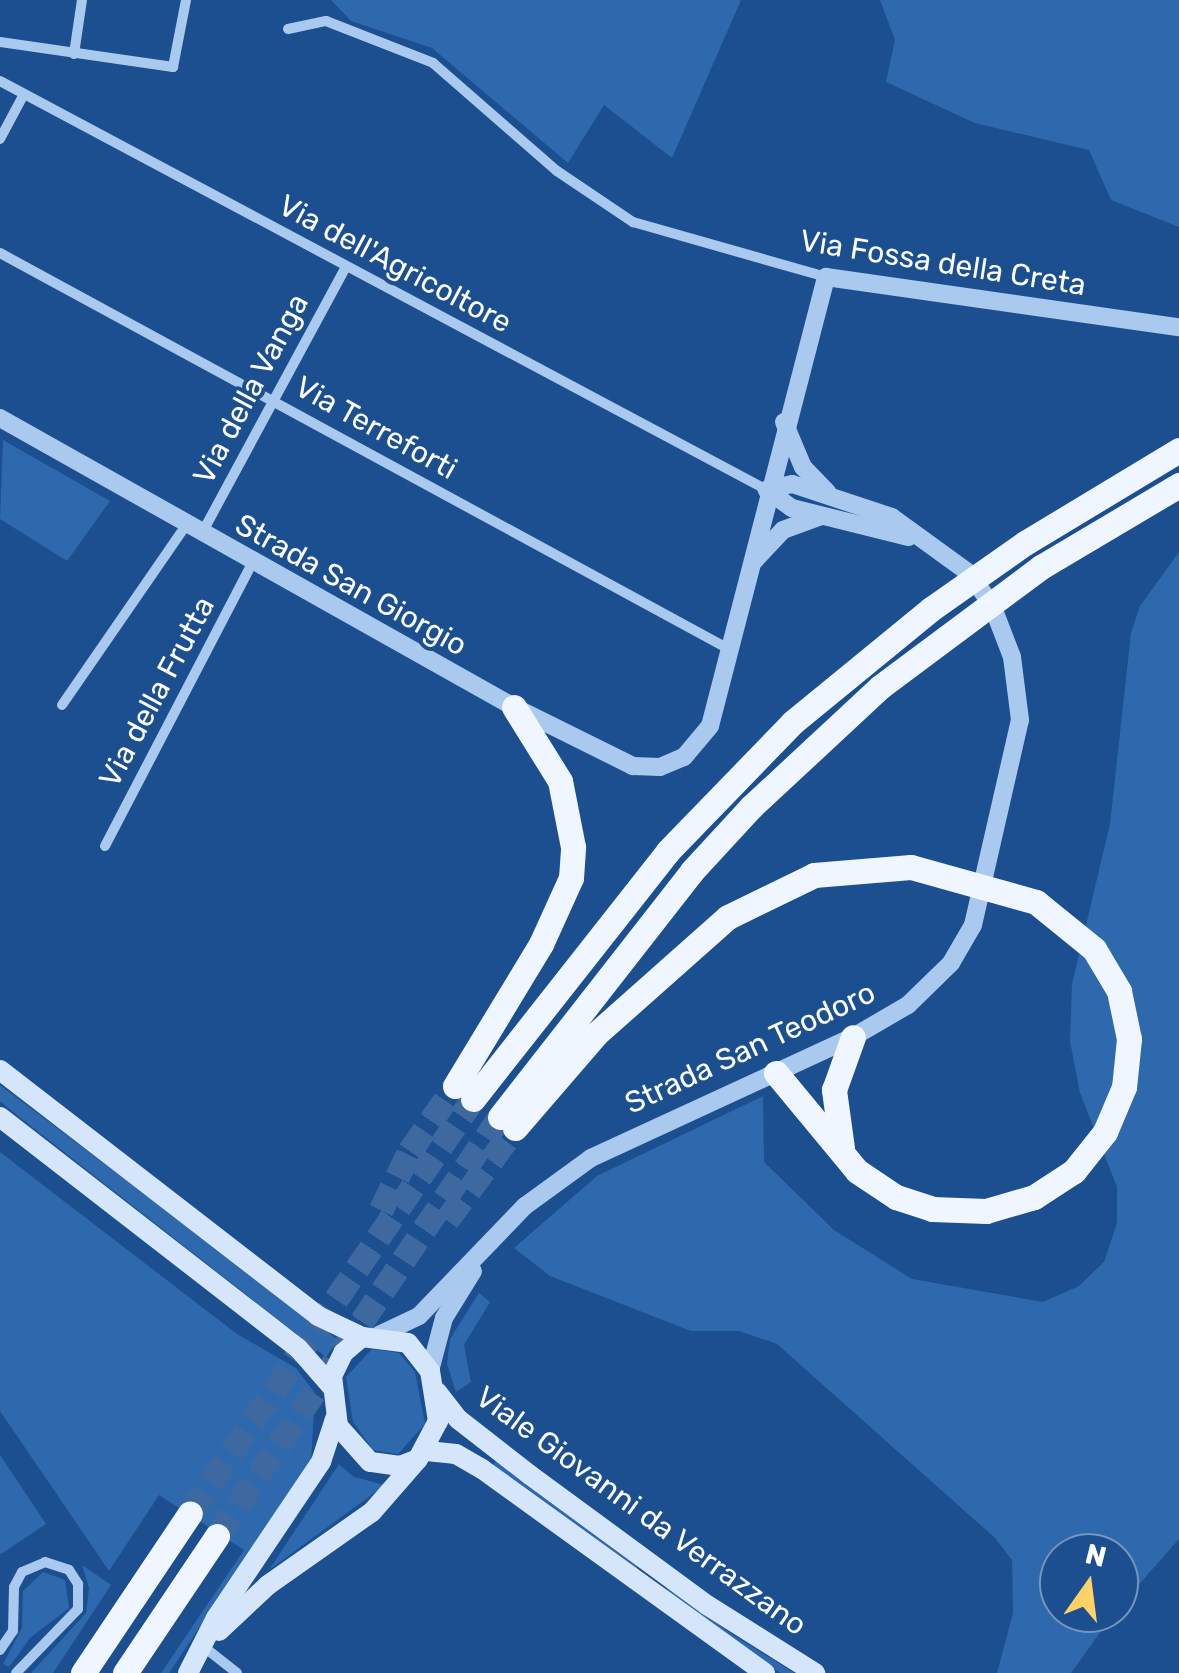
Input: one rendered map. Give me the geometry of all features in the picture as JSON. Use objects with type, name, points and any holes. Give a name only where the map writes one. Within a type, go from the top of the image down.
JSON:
[{"type":"main road","points":[[514,707],[560,781],[574,846],[570,878],[541,944],[464,1092],[668,851],[793,722],[903,631],[1025,543],[1179,450]]},
{"type":"main road","points":[[776,1073],[845,1158],[885,1191],[932,1209],[986,1211],[1034,1197],[1074,1171],[1105,1132],[1124,1088],[1129,1039],[1119,991],[1094,948],[1036,902],[911,868],[814,875],[728,917],[596,1034],[508,1123],[692,871],[750,807],[894,676],[1041,567],[1179,485]]},
{"type":"main road","points":[[845,1158],[834,1090],[853,1037]]},
{"type":"main road","points":[[0,1070],[318,1316],[371,1336],[408,1343],[430,1371],[438,1422],[423,1455],[372,1512],[268,1585],[204,1647]]},
{"type":"main road","points":[[0,1116],[298,1348],[332,1388]]},
{"type":"main road","points":[[188,1673],[216,1618],[321,1462],[335,1419],[335,1365],[371,1336]]},
{"type":"main road","name":"Viale Giovanni da Verrazzano","points":[[436,1392],[458,1419],[530,1475],[736,1625],[814,1673]]},
{"type":"main road","points":[[335,1419],[352,1449],[370,1462],[400,1466],[423,1455]]},
{"type":"main road","name":"Viale Giovanni da Verrazzano","points":[[423,1455],[456,1454],[482,1469],[765,1673]]},
{"type":"main road","points":[[83,1673],[190,1513]]},
{"type":"main road","points":[[125,1673],[217,1536]]},
{"type":"street","points":[[74,54],[82,0]]},
{"type":"street","points":[[0,42],[172,67],[186,0]]},
{"type":"street","name":"Via Fossa della Creta","points":[[288,29],[326,21],[433,63],[557,171],[633,222],[826,276],[1179,327]]},
{"type":"street","name":"Via dell'Agricoltore","points":[[0,80],[767,490]]},
{"type":"street","points":[[0,139],[24,94]]},
{"type":"street","name":"Via Terreforti","points":[[0,252],[727,648]]},
{"type":"street","name":"Via della Vanga","points":[[62,705],[194,530],[346,267]]},
{"type":"street","points":[[727,648],[784,422],[826,276]]},
{"type":"street","name":"Strada San Giorgio","points":[[0,418],[514,707],[633,766],[660,767],[684,757],[710,726],[727,648]]},
{"type":"street","points":[[784,422],[802,467],[836,507]]},
{"type":"street","points":[[767,490],[792,508],[836,507]]},
{"type":"street","points":[[748,570],[783,530],[836,507]]},
{"type":"street","name":"Strada San Teodoro","points":[[371,1336],[419,1316],[557,1179],[592,1158],[853,1037],[918,996],[963,944],[980,908],[1017,748],[1018,689],[996,614],[976,580],[937,548],[836,507]]},
{"type":"street","name":"Via della Frutta","points":[[105,846],[253,562]]},
{"type":"street","name":"Strada San Teodoro","points":[[430,1371],[444,1318],[495,1237]]},
{"type":"street","points":[[0,1650],[13,1631],[14,1586],[22,1572],[45,1562],[69,1570],[78,1584],[78,1609],[16,1673]]},
{"type":"street","points":[[204,1647],[237,1673]]},
{"type":"shaded area","points":[[331,0],[741,0],[672,158],[604,105],[568,163],[432,48],[351,21]]},
{"type":"shaded area","points":[[880,0],[1179,0],[1179,227],[1111,200],[1089,150],[975,123],[886,82],[895,40]]},
{"type":"shaded area","points":[[3,440],[110,501],[67,561],[0,519]]},
{"type":"shaded area","points":[[1179,552],[1179,1539],[1139,1584],[1139,1533],[1039,1533],[1039,1633],[1100,1633],[1071,1673],[997,1673],[1013,1613],[1012,1560],[995,1538],[777,1344],[739,1331],[691,1331],[550,1276],[514,1248],[597,1176],[763,1096],[764,1162],[834,1230],[912,1279],[1043,1302],[1079,1286],[1104,1262],[1117,1223],[1117,1187],[1080,1093],[1070,1041],[1072,984],[1110,824],[1131,633],[1140,606]]},
{"type":"shaded area","points":[[0,1085],[338,1340],[326,1357],[0,1101]]},
{"type":"shaded area","points":[[0,1152],[237,1334],[296,1368],[315,1393],[311,1461],[169,1673],[161,1673],[244,1550],[159,1495],[109,1571],[0,1411]]},
{"type":"shaded area","points":[[479,1293],[490,1302],[464,1345],[471,1382],[456,1392],[447,1364],[450,1339]]},
{"type":"shaded area","points":[[372,1349],[399,1353],[415,1372],[425,1424],[398,1454],[373,1450],[353,1422],[346,1377]]},
{"type":"shaded area","points":[[0,1455],[46,1524],[1,1554],[0,1552]]},
{"type":"shaded area","points":[[496,1461],[637,1565],[638,1570],[491,1467]]},
{"type":"shaded area","points":[[339,1464],[354,1477],[385,1485],[269,1570]]},
{"type":"shaded area","points":[[82,1565],[111,1585],[53,1673],[31,1673],[86,1613],[89,1588]]},
{"type":"shaded area","points":[[43,1572],[65,1580],[69,1608],[30,1638],[9,1667],[3,1664],[22,1628],[23,1591]]},
{"type":"shaded area","points":[[669,1589],[794,1673],[781,1673],[747,1652],[663,1590]]},
{"type":"tunnel","points":[[381,1210],[410,1151],[455,1086]]},
{"type":"tunnel","points":[[190,1513],[473,1099]]},
{"type":"tunnel","points":[[217,1536],[500,1117]]},
{"type":"tunnel","points":[[447,1220],[515,1128]]}]
